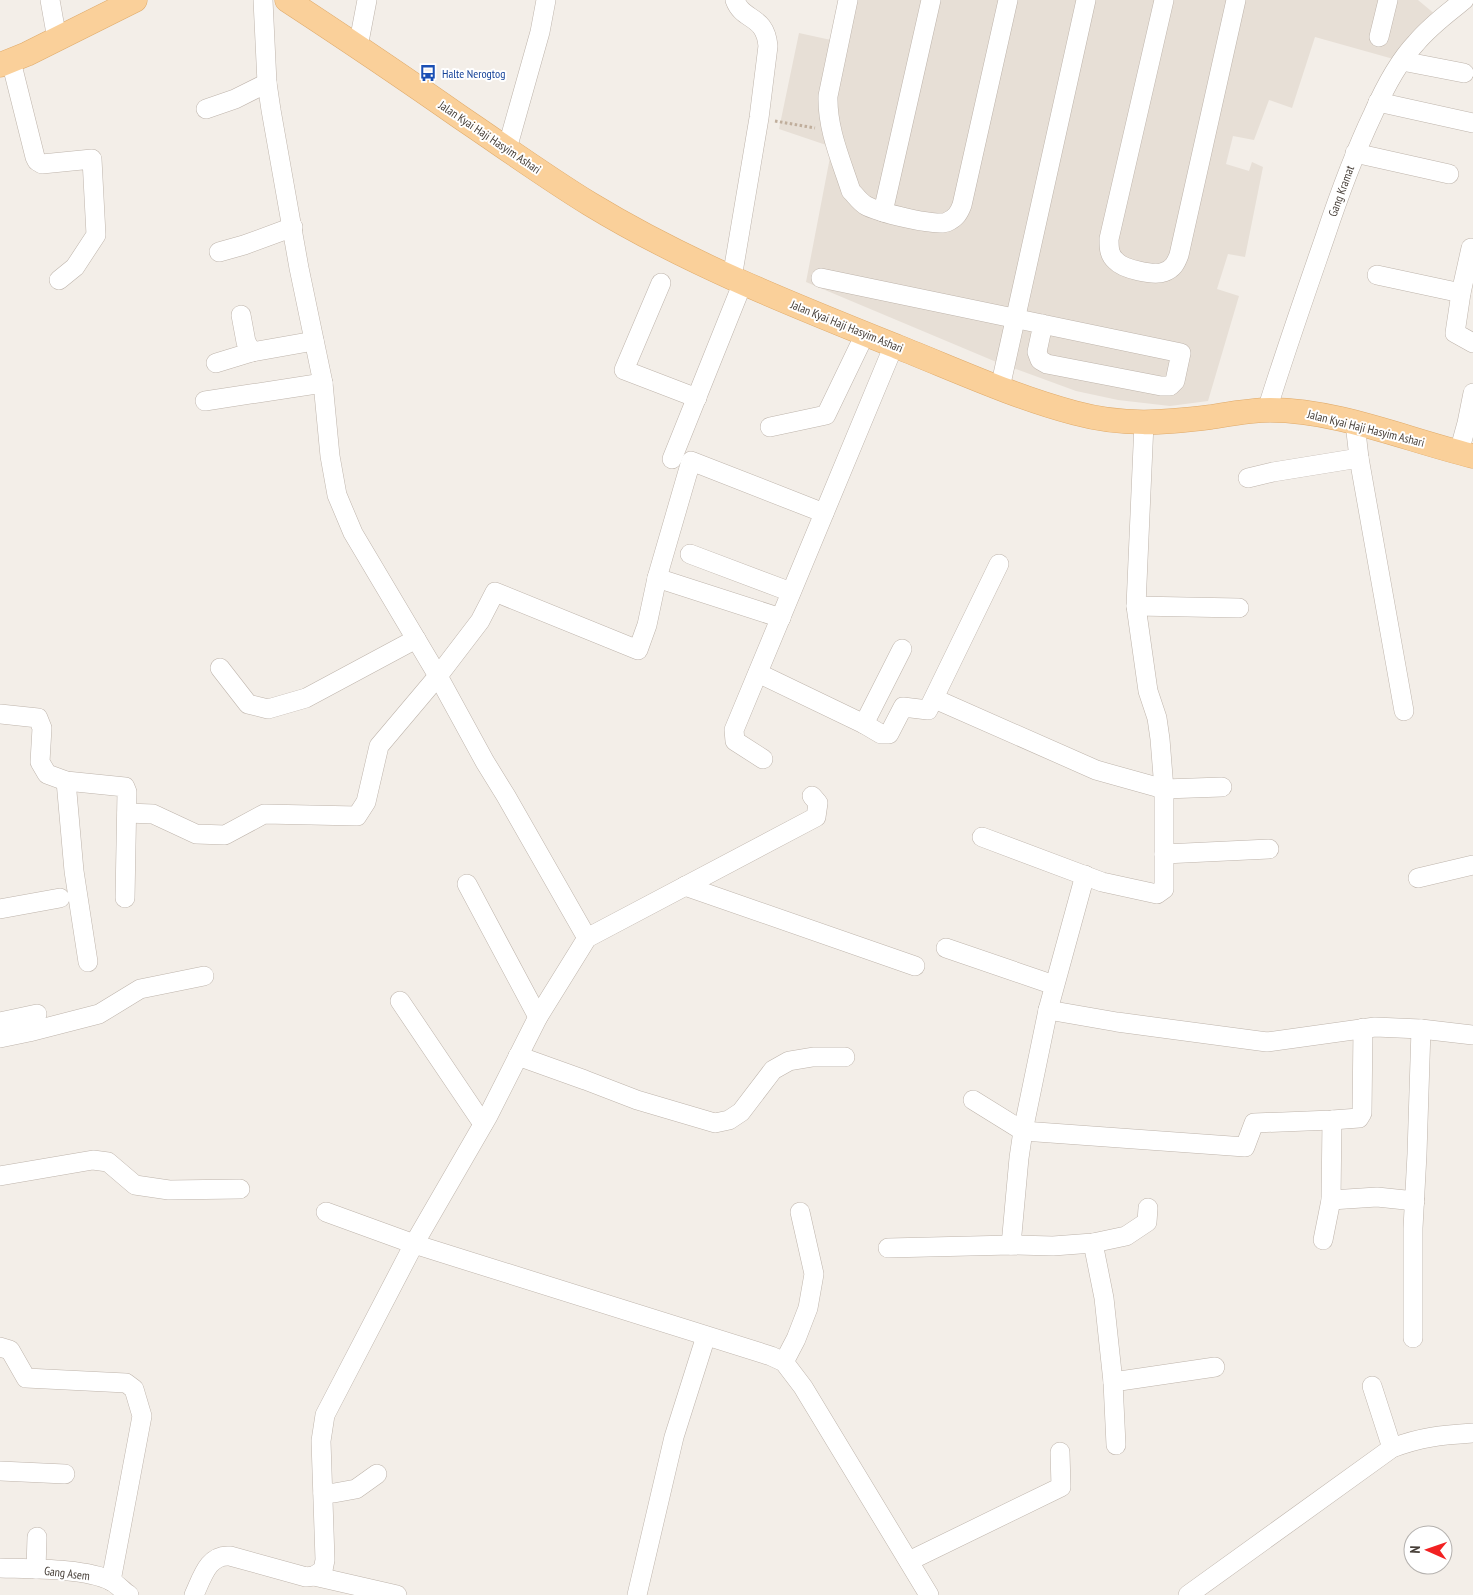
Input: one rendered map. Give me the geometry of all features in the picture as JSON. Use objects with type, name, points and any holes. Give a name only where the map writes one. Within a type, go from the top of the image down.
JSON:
[{"type":"main road","points":[[5,63],[135,0]]},
{"type":"main road","name":"Jalan Kyai Haji Hasyim Ashari","points":[[287,0],[590,205],[676,252],[865,334],[1000,388],[1076,414],[1108,420],[1144,423],[1183,421],[1267,410],[1298,411],[1355,423],[1466,454]]},
{"type":"street","points":[[50,0],[57,39]]},
{"type":"street","points":[[263,0],[267,83],[271,110],[323,383],[330,456],[338,495],[353,533],[438,676],[480,754],[587,938]]},
{"type":"street","points":[[358,47],[367,0]]},
{"type":"street","points":[[507,149],[540,32],[546,0]]},
{"type":"street","points":[[672,459],[697,398],[737,280],[739,245],[768,46],[767,35],[761,25],[738,8],[735,0]]},
{"type":"street","points":[[848,0],[828,96],[827,111],[829,126],[851,191],[858,200],[867,206],[883,212],[934,224],[946,223],[957,216],[962,205],[1008,0]]},
{"type":"street","points":[[883,212],[931,0]]},
{"type":"street","points":[[1000,388],[1086,0]]},
{"type":"street","points":[[1164,0],[1109,239],[1110,252],[1116,262],[1127,268],[1151,273],[1163,273],[1174,266],[1180,255],[1236,0]]},
{"type":"street","points":[[1379,37],[1388,0]]},
{"type":"street","name":"Gang Kramat","points":[[1267,410],[1299,310],[1355,153],[1378,102],[1402,61],[1416,43],[1436,23],[1464,0]]},
{"type":"street","points":[[1402,61],[1464,73]]},
{"type":"street","points":[[5,63],[34,157],[37,161],[42,164],[92,159],[96,235],[74,267],[58,280]]},
{"type":"street","points":[[206,109],[267,83]]},
{"type":"street","points":[[1378,102],[1473,123]]},
{"type":"street","points":[[1355,153],[1450,174]]},
{"type":"street","points":[[220,252],[292,227]]},
{"type":"street","points":[[1471,248],[1461,293],[1455,333],[1473,343]]},
{"type":"street","points":[[1377,275],[1461,293]]},
{"type":"street","points":[[821,278],[1016,318],[1181,353],[1175,381],[1170,386],[1161,386],[1046,364],[1040,360],[1037,352],[1043,324]]},
{"type":"street","points":[[661,283],[624,370],[697,398]]},
{"type":"street","points":[[240,315],[246,342],[252,352]]},
{"type":"street","points":[[770,427],[826,416],[865,334]]},
{"type":"street","points":[[216,362],[252,352],[314,341]]},
{"type":"street","points":[[763,759],[735,741],[734,730],[894,345]]},
{"type":"street","points":[[205,401],[323,383]]},
{"type":"street","points":[[1466,454],[1467,423],[1473,393]]},
{"type":"street","points":[[982,837],[1102,882],[1158,894],[1164,890],[1164,789],[1160,739],[1157,718],[1148,691],[1136,606],[1144,423]]},
{"type":"street","points":[[1355,423],[1359,458],[1404,711]]},
{"type":"street","points":[[1248,478],[1359,458]]},
{"type":"street","points":[[127,813],[153,814],[196,834],[224,835],[264,814],[357,816],[366,802],[379,746],[438,676],[480,622],[495,592],[638,650],[648,625],[657,578],[691,461],[824,513]]},
{"type":"street","points":[[690,554],[791,592]]},
{"type":"street","points":[[758,674],[864,724],[881,734],[890,734],[903,707],[928,710],[935,700],[999,564]]},
{"type":"street","points":[[657,578],[781,618]]},
{"type":"street","points":[[1136,606],[1239,608]]},
{"type":"street","points":[[220,668],[248,704],[268,709],[306,698],[416,638]]},
{"type":"street","points":[[864,724],[902,648]]},
{"type":"street","points":[[935,700],[1096,770],[1164,789],[1222,787]]},
{"type":"street","points":[[0,714],[38,718],[42,728],[40,762],[47,774],[66,781],[125,787],[127,792],[127,813],[125,898]]},
{"type":"street","points":[[66,781],[74,871],[87,956]]},
{"type":"street","points":[[314,1576],[323,1570],[325,1560],[321,1441],[325,1415],[414,1244],[483,1124],[538,1018],[587,938],[816,817],[818,803],[812,796]]},
{"type":"street","points":[[1164,854],[1269,849]]},
{"type":"street","points":[[1418,878],[1473,865]]},
{"type":"street","points":[[1011,1245],[1023,1131],[1048,1010],[1084,875]]},
{"type":"street","points":[[467,884],[538,1018]]},
{"type":"street","points":[[685,886],[915,966]]},
{"type":"street","points":[[0,909],[60,898]]},
{"type":"street","points":[[946,948],[1054,985]]},
{"type":"street","points":[[0,1038],[99,1014],[140,989],[204,976]]},
{"type":"street","points":[[400,1001],[483,1124]]},
{"type":"street","points":[[1048,1010],[1117,1022],[1267,1042],[1363,1028],[1421,1029],[1473,1035]]},
{"type":"street","points":[[0,1022],[38,1014]]},
{"type":"street","points":[[973,1100],[1023,1131],[1245,1147],[1254,1123],[1359,1118],[1362,1113],[1363,1028]]},
{"type":"street","points":[[1413,1338],[1415,1201],[1421,1029]]},
{"type":"street","points":[[518,1056],[637,1100],[715,1123],[729,1120],[741,1112],[773,1070],[790,1061],[813,1057],[845,1057]]},
{"type":"street","points":[[1323,1240],[1331,1200],[1332,1120]]},
{"type":"street","points":[[0,1176],[93,1160],[108,1162],[135,1185],[168,1190],[240,1189]]},
{"type":"street","points":[[1331,1200],[1377,1197],[1415,1201]]},
{"type":"street","points":[[888,1248],[1011,1245],[1053,1246],[1093,1243],[1126,1236],[1146,1222],[1148,1208]]},
{"type":"street","points":[[326,1212],[414,1244],[771,1356],[784,1362],[803,1387],[930,1595]]},
{"type":"street","points":[[784,1362],[796,1339],[808,1308],[814,1274],[800,1212]]},
{"type":"street","points":[[1093,1243],[1104,1298],[1113,1382],[1116,1445]]},
{"type":"street","points":[[637,1595],[674,1437],[706,1336]]},
{"type":"street","points":[[0,1347],[10,1350],[26,1378],[126,1383],[134,1389],[142,1416],[111,1581]]},
{"type":"street","points":[[1113,1382],[1215,1367]]},
{"type":"street","points":[[1372,1386],[1392,1448]]},
{"type":"street","points":[[1188,1595],[1392,1448],[1411,1440],[1435,1435],[1473,1433]]},
{"type":"street","points":[[909,1561],[1060,1487],[1060,1452]]},
{"type":"street","points":[[0,1471],[65,1474]]},
{"type":"street","points":[[323,1493],[334,1494],[356,1489],[377,1474]]},
{"type":"street","points":[[36,1569],[37,1537]]},
{"type":"street","points":[[194,1595],[210,1564],[215,1558],[222,1555],[306,1577],[314,1576],[397,1595]]},
{"type":"street","name":"Gang Asem","points":[[0,1568],[71,1571],[91,1575],[111,1581],[129,1595]]},
{"type":"path","points":[[759,118],[812,129],[829,126]]},
{"type":"shaded area","points":[[845,0],[1418,0],[1436,15],[1397,60],[1315,37],[1292,108],[1269,100],[1254,140],[1233,136],[1226,164],[1249,171],[1252,162],[1263,167],[1245,257],[1228,254],[1217,289],[1239,296],[1208,401],[1170,406],[1118,400],[1076,391],[994,361],[806,282],[832,147],[779,129],[799,33],[831,40]]},
{"type":"place","name":"Halte Nerogtog","points":[[428,73]]}]
